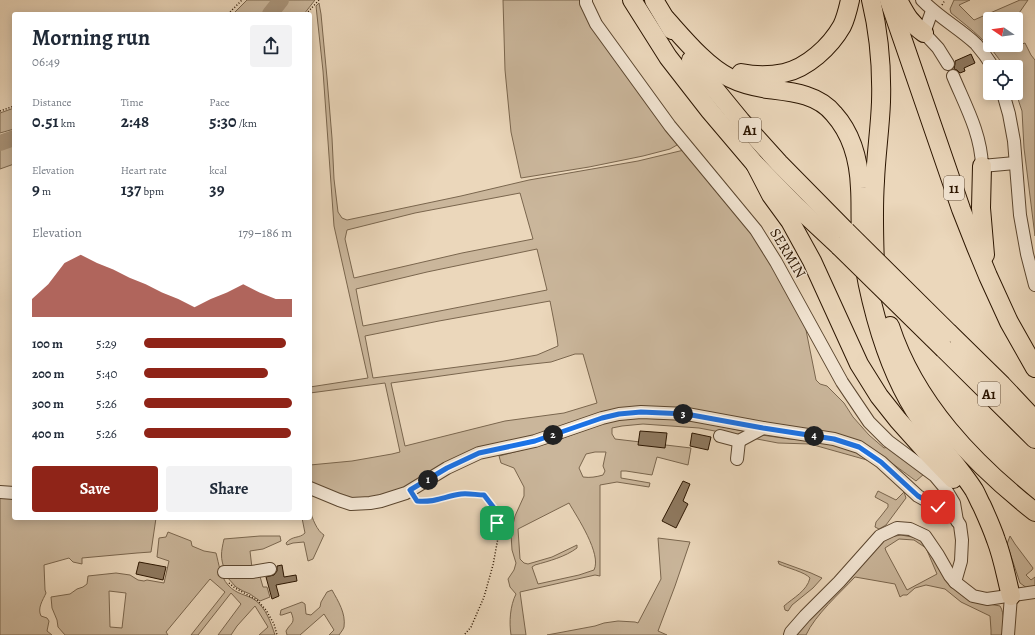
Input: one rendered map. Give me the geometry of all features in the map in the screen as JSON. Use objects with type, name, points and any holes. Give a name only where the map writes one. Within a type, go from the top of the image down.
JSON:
[{"type":"highway","name":"A1","points":[[632,0],[668,57],[710,111],[755,164],[796,205],[843,239]]},
{"type":"highway","name":"A1","points":[[654,0],[689,58],[843,239],[946,341],[1035,439]]},
{"type":"highway","points":[[684,39],[722,66],[738,73],[755,76],[769,76],[785,73],[798,68],[824,50],[842,26],[850,0]]},
{"type":"highway","points":[[871,0],[874,12],[881,76],[881,101],[875,180],[874,235],[876,272],[884,306],[894,338],[918,388],[949,430],[1000,483],[1035,512]]},
{"type":"highway","name":"11","points":[[889,0],[961,209],[988,276],[1009,322],[1035,368]]},
{"type":"highway","points":[[898,0],[914,26],[924,33]]},
{"type":"highway","points":[[666,19],[712,67],[730,78],[767,89],[785,90],[802,94],[819,101],[834,112],[842,124],[852,143],[857,166],[860,187],[863,262],[868,288],[891,364],[905,394],[920,420],[974,490],[997,541],[1011,596]]},
{"type":"highway","points":[[755,164],[771,195],[790,221],[812,261],[859,364],[880,396],[918,443],[955,480],[986,515]]},
{"type":"highway","points":[[982,166],[981,208],[984,252],[988,276]]},
{"type":"highway","name":"A1","points":[[946,341],[1002,385],[1035,420]]},
{"type":"street","name":"SERMIN","points":[[586,0],[596,24],[670,126],[756,230],[776,262],[842,382],[869,422],[888,441],[935,476],[945,488],[954,503],[962,540],[961,561],[955,582]]},
{"type":"street","points":[[922,0],[932,11],[951,24],[976,45],[989,60]]},
{"type":"street","points":[[932,11],[924,33],[938,48],[948,64]]},
{"type":"street","points":[[953,76],[975,129],[981,152],[982,166],[1015,164]]},
{"type":"street","points":[[1005,100],[1014,142],[1020,215],[1026,254],[1035,284]]},
{"type":"street","points":[[312,489],[351,504],[381,502],[406,493],[447,468],[479,453],[535,441],[602,418],[619,414],[641,412],[686,414],[834,439],[859,447],[881,462],[918,496],[954,516],[957,521]]},
{"type":"street","points":[[720,436],[739,441],[763,428]]},
{"type":"street","points":[[737,459],[739,441]]},
{"type":"street","points":[[0,492],[12,494]]},
{"type":"street","points":[[790,635],[805,616],[839,582],[880,536],[897,528],[910,529],[925,536],[950,576],[955,582],[973,596],[987,599],[1035,592]]},
{"type":"street","points":[[224,572],[252,572],[270,569]]},
{"type":"street","points":[[1008,635],[1011,596]]},
{"type":"path","points":[[230,12],[242,0]]},
{"type":"path","points":[[308,12],[319,0]]},
{"type":"path","points":[[0,111],[12,107]]},
{"type":"path","points":[[410,490],[417,501],[424,502],[436,501],[462,494],[484,495],[494,508],[498,538],[493,566],[484,596],[471,627],[464,635]]},
{"type":"path","points":[[224,572],[229,583],[257,600],[266,610],[274,624],[277,635]]},
{"type":"shaded area","points":[[247,0],[277,0],[268,12],[235,12]]},
{"type":"shaded area","points":[[287,0],[315,0],[306,12],[278,12]]},
{"type":"shaded area","points":[[503,0],[581,0],[677,141],[677,145],[670,149],[643,156],[589,167],[521,178],[511,132],[505,70]]},
{"type":"shaded area","points":[[954,0],[970,0],[959,5],[974,20],[983,16],[983,40],[951,13],[950,9]]},
{"type":"shaded area","points":[[1020,0],[1028,0],[1020,12],[992,12]]},
{"type":"shaded area","points":[[319,3],[338,212],[342,218],[347,220],[529,180],[638,161],[684,150],[756,238],[807,327],[806,330],[816,380],[820,384],[827,386],[844,403],[853,417],[869,435],[884,448],[888,447],[924,474],[916,481],[870,447],[791,428],[605,411],[416,483],[384,497],[348,499],[312,486],[312,465],[352,461],[400,452],[385,383],[312,393],[312,387],[368,378],[334,226],[323,71],[316,6]],"holes":[[[520,193],[533,239],[462,253],[354,278],[345,239],[347,230],[415,213]],[[537,249],[547,290],[363,326],[356,289],[427,272]],[[550,301],[558,346],[537,355],[504,361],[373,378],[365,336]],[[575,354],[583,354],[597,403],[564,413],[505,421],[405,446],[391,383],[551,362]]]},
{"type":"shaded area","points":[[1025,43],[1035,60],[1035,236],[1024,148],[1022,111],[1018,100],[1023,100],[1023,60],[1000,60],[994,52],[1023,52],[1023,44]]},
{"type":"shaded area","points":[[12,109],[12,130],[0,133],[0,113]]},
{"type":"shaded area","points":[[12,141],[12,165],[0,169],[0,145]]},
{"type":"shaded area","points":[[638,418],[684,420],[762,435],[789,439],[823,441],[855,452],[867,460],[810,444],[778,443],[699,428],[643,424],[612,428],[612,434],[615,439],[691,448],[688,465],[657,457],[652,475],[621,471],[621,478],[650,483],[649,487],[617,482],[600,485],[600,576],[595,575],[520,592],[526,635],[511,635],[510,614],[516,594],[510,587],[508,579],[514,570],[516,563],[512,550],[511,534],[515,516],[524,496],[524,487],[514,468],[501,463],[499,456],[549,443],[613,420]],"holes":[[[606,452],[603,466],[605,471],[603,475],[583,477],[579,468],[586,454]],[[569,503],[583,526],[592,545],[596,563],[594,570],[579,575],[538,584],[532,567],[567,554],[577,548],[577,545],[552,557],[528,564],[524,563],[520,559],[518,529]]]},
{"type":"shaded area","points":[[878,491],[896,500],[904,492],[906,498],[886,525],[879,529],[875,527],[876,522],[888,507],[888,504],[875,497]]},
{"type":"shaded area","points":[[0,494],[12,495],[12,520],[156,520],[151,552],[82,558],[82,564],[73,562],[69,558],[44,565],[46,593],[41,604],[40,613],[41,616],[47,618],[49,621],[47,631],[52,635],[0,635]]},
{"type":"shaded area","points":[[312,517],[317,527],[324,535],[313,559],[308,561],[304,542],[287,545],[286,543],[291,539],[305,533],[302,520],[312,520]]},
{"type":"shaded area","points":[[168,532],[191,541],[192,546],[204,551],[216,553],[220,570],[225,581],[238,593],[252,598],[259,603],[268,616],[275,635],[259,635],[268,627],[255,606],[231,635],[218,635],[241,604],[231,593],[198,635],[191,635],[225,592],[210,579],[166,632],[168,635],[65,635],[58,627],[52,608],[51,597],[70,594],[83,587],[87,584],[88,576],[116,573],[130,575],[138,580],[164,583],[169,561],[157,557],[159,538],[166,537]],"holes":[[[109,591],[126,593],[122,628],[110,627]]]},
{"type":"shaded area","points":[[901,535],[921,540],[951,586],[958,592],[979,602],[1000,606],[1003,616],[1003,635],[991,635],[990,616],[961,602],[945,589],[926,585],[915,588],[907,595],[900,597],[895,584],[855,577],[815,620],[806,635],[794,635],[881,542],[890,537]],"holes":[[[899,539],[914,540],[926,548],[937,574],[907,590],[885,548]]]},
{"type":"shaded area","points":[[280,536],[281,541],[263,549],[250,551],[252,568],[225,571],[222,562],[222,548],[224,539]]},
{"type":"shaded area","points":[[1010,536],[1033,568],[1026,575],[1031,580],[1035,577],[1035,587],[1027,588],[1020,583],[1007,544]]},
{"type":"shaded area","points":[[658,538],[690,542],[658,631],[667,635],[547,635],[618,621],[638,623],[661,579]]},
{"type":"shaded area","points":[[778,561],[822,578],[813,588],[792,605],[788,611],[785,610],[784,606],[806,587],[810,578],[800,572],[779,564]]},
{"type":"shaded area","points":[[259,573],[263,587],[267,587],[270,597],[260,601],[236,587],[227,577]]},
{"type":"shaded area","points":[[332,590],[341,607],[344,617],[344,627],[339,635],[329,635],[334,630],[324,614],[300,635],[287,635],[286,631],[293,619],[291,612],[280,615],[281,610],[302,602],[305,604],[306,614],[311,615],[320,607],[321,602],[327,592]]},
{"type":"building","points":[[971,54],[975,63],[964,68],[965,71],[960,73],[954,69],[955,61]]},
{"type":"building","points":[[640,431],[667,433],[665,448],[638,445]]},
{"type":"building","points":[[692,433],[711,437],[708,450],[690,446]]},
{"type":"building","points":[[683,481],[690,484],[683,501],[688,504],[676,528],[662,521]]},
{"type":"building","points":[[139,562],[166,567],[163,580],[136,574]]},
{"type":"building","points":[[282,565],[284,577],[296,575],[297,581],[276,585],[279,596],[272,599],[266,577],[274,575],[277,571],[277,566]]},
{"type":"waterway","points":[[272,12],[281,0]]},
{"type":"waterway","points":[[0,143],[12,139]]},
{"type":"route","points":[[497,523],[494,508],[484,495],[462,494],[436,501],[424,502],[417,501],[410,490],[447,468],[479,453],[535,441],[602,418],[619,414],[641,412],[686,414],[834,439],[859,447],[881,462],[918,496],[938,507]]}]
